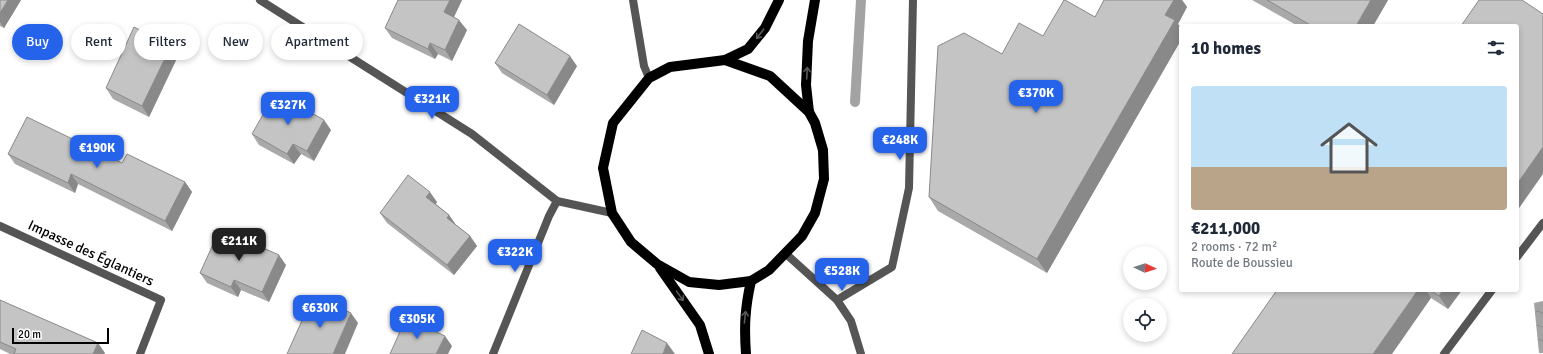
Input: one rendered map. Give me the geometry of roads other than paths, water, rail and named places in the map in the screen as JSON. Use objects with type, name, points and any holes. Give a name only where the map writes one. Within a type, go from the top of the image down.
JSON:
[{"type":"main road","points":[[779,0],[765,28],[748,49],[725,60],[670,67],[649,78],[613,123],[603,168],[612,213],[631,242],[657,264],[689,282],[719,285],[751,281],[769,270],[786,253],[802,236],[815,213],[824,179],[823,150],[809,112],[806,85],[808,41],[815,0]]},
{"type":"main road","points":[[725,60],[770,76],[809,112]]},
{"type":"main road","points":[[657,264],[700,325],[709,354]]},
{"type":"main road","points":[[746,354],[744,325],[747,298],[751,281]]},
{"type":"street","points":[[260,0],[472,134],[557,201],[612,213]]},
{"type":"street","points":[[633,0],[644,66],[649,78]]},
{"type":"street","points":[[837,300],[892,267],[909,188],[913,0]]},
{"type":"street","points":[[493,354],[549,216],[557,201]]},
{"type":"street","points":[[1519,254],[1543,223]]},
{"type":"street","name":"Impasse des Églantiers","points":[[0,226],[161,300],[140,354]]},
{"type":"street","points":[[786,253],[837,300],[851,321],[860,344],[861,354]]},
{"type":"street","points":[[1444,354],[1490,292]]},
{"type":"water","points":[[1543,301],[1543,353],[1539,353],[1534,303]]},
{"type":"waterway","points":[[855,102],[861,0]]}]
